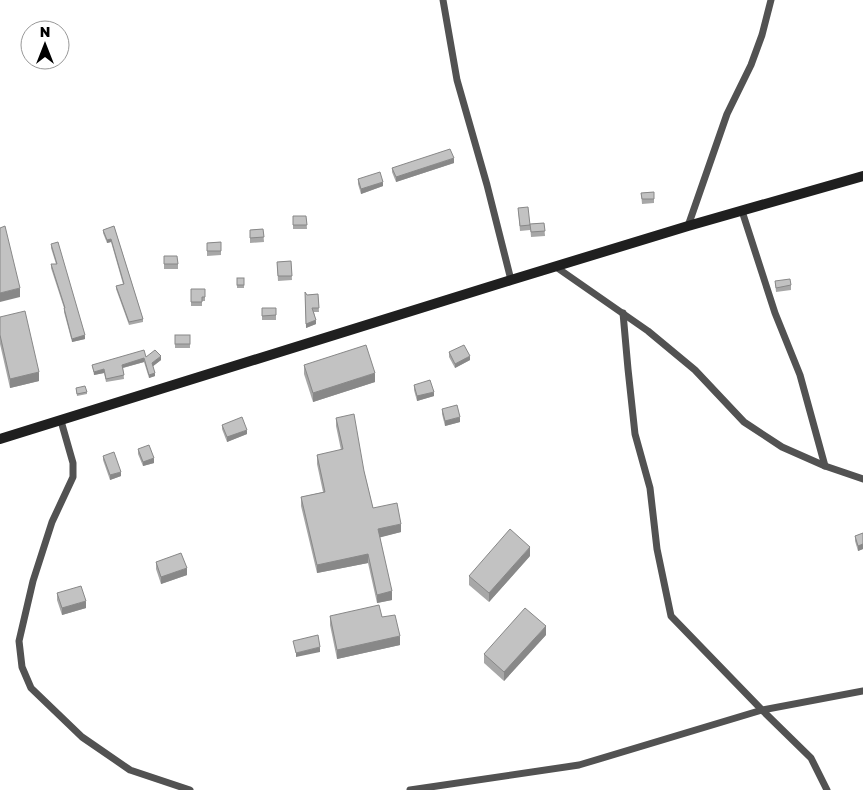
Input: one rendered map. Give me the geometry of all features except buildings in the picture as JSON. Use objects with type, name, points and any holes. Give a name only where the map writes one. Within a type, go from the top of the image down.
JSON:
[{"type":"main road","points":[[0,439],[688,226],[863,176]]},
{"type":"street","points":[[443,0],[457,80],[487,185],[511,280]]},
{"type":"street","points":[[688,226],[727,114],[762,35],[771,0]]},
{"type":"street","points":[[742,211],[775,313],[800,375],[825,466]]},
{"type":"street","points":[[556,267],[648,331],[696,370],[744,422],[782,447],[825,466],[863,479]]},
{"type":"street","points":[[623,313],[635,434],[650,488],[657,549],[670,616],[812,758],[827,790]]},
{"type":"street","points":[[61,420],[74,463],[72,477],[52,522],[33,581],[19,641],[22,667],[31,688],[82,737],[130,770],[190,790]]},
{"type":"street","points":[[410,790],[579,765],[762,710],[863,691]]}]
